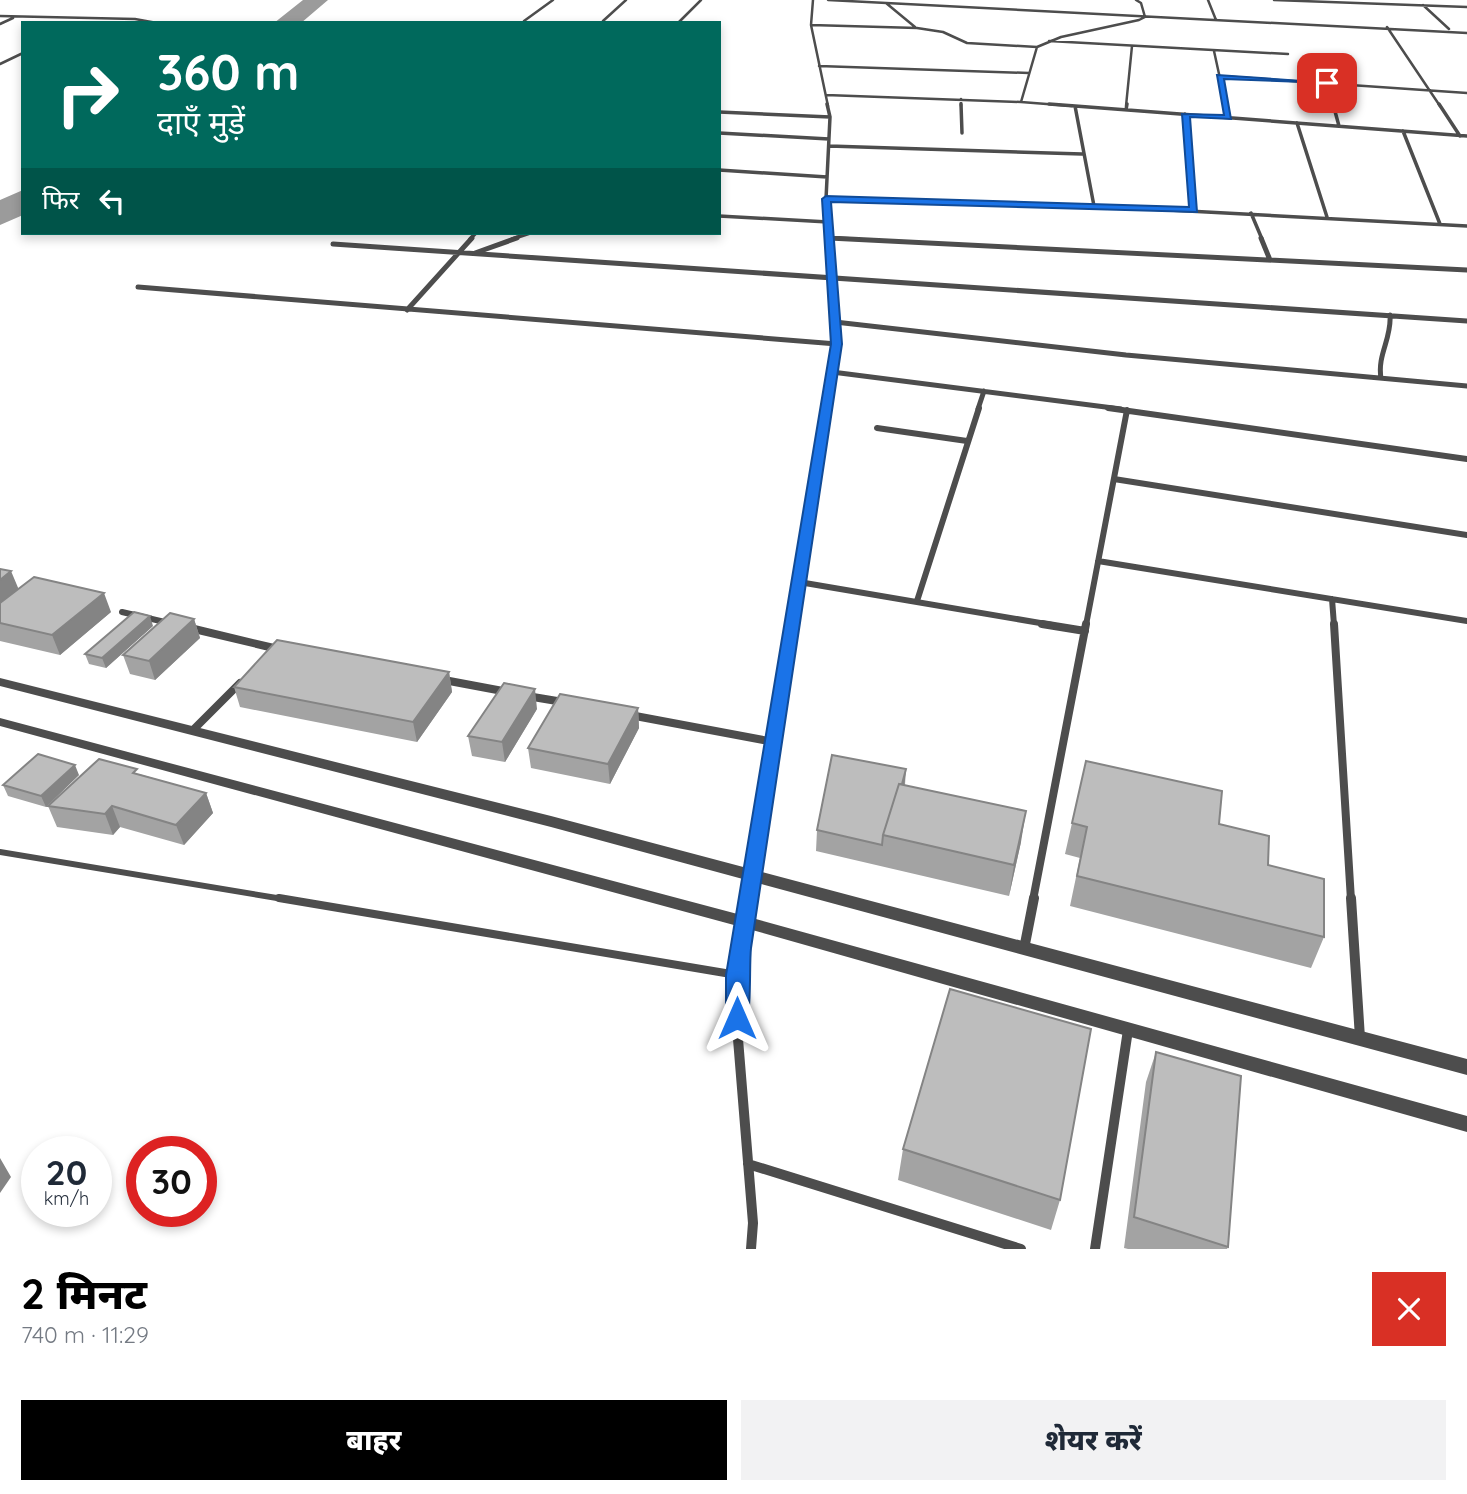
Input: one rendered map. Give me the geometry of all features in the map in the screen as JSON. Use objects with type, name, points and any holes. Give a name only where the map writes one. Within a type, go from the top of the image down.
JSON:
[{"type":"street","points":[[524,21],[553,0]]},
{"type":"street","points":[[603,21],[626,0]]},
{"type":"street","points":[[680,21],[701,0]]},
{"type":"street","points":[[751,1249],[753,1223],[738,1040],[737,975],[837,344],[826,199],[830,117],[811,26],[813,0]]},
{"type":"street","points":[[828,0],[1467,33]]},
{"type":"street","points":[[1136,0],[1141,3],[1145,17]]},
{"type":"street","points":[[1208,0],[1216,20]]},
{"type":"street","points":[[1274,0],[1467,8]]},
{"type":"street","points":[[886,3],[917,28]]},
{"type":"street","points":[[1423,5],[1449,30]]},
{"type":"street","points":[[0,16],[131,21]]},
{"type":"street","points":[[0,24],[17,16]]},
{"type":"street","points":[[811,26],[917,28],[943,33],[967,43],[1037,47],[1049,41],[1145,17]]},
{"type":"street","points":[[88,21],[93,18]]},
{"type":"street","points":[[1387,27],[1460,136]]},
{"type":"street","points":[[1049,41],[1288,54]]},
{"type":"street","points":[[1126,110],[1132,46]]},
{"type":"street","points":[[1021,102],[1037,47]]},
{"type":"street","points":[[1214,51],[1228,118]]},
{"type":"street","points":[[0,64],[21,54]]},
{"type":"street","points":[[819,66],[1029,73]]},
{"type":"street","points":[[1220,76],[1467,93]]},
{"type":"street","points":[[1327,83],[1339,126]]},
{"type":"street","points":[[826,95],[1021,102],[1467,136]]},
{"type":"street","points":[[961,100],[962,133]]},
{"type":"street","points":[[1075,106],[1094,206]]},
{"type":"street","points":[[721,112],[830,117]]},
{"type":"street","points":[[1185,114],[1194,210]]},
{"type":"street","points":[[1297,123],[1327,217]]},
{"type":"street","points":[[1403,131],[1440,224]]},
{"type":"street","points":[[721,133],[829,143],[1082,154]]},
{"type":"street","points":[[721,170],[827,177]]},
{"type":"street","points":[[826,199],[1194,210],[1467,226]]},
{"type":"street","points":[[1251,213],[1270,260]]},
{"type":"street","points":[[721,216],[828,222]]},
{"type":"street","points":[[407,310],[474,235]]},
{"type":"street","points":[[474,253],[497,242],[523,235]]},
{"type":"street","points":[[829,238],[1467,270]]},
{"type":"street","points":[[333,244],[1467,321]]},
{"type":"street","points":[[138,287],[837,344]]},
{"type":"street","points":[[1381,378],[1378,357],[1393,331],[1390,316]]},
{"type":"street","points":[[835,322],[1126,355],[1467,386]]},
{"type":"street","points":[[832,372],[1127,410],[1467,460]]},
{"type":"street","points":[[917,601],[984,391]]},
{"type":"street","points":[[1024,949],[1127,410]]},
{"type":"street","points":[[877,428],[968,441]]},
{"type":"street","points":[[1114,479],[1467,535]]},
{"type":"street","points":[[1098,561],[1467,621]]},
{"type":"street","points":[[799,582],[1085,631]]},
{"type":"street","points":[[1332,599],[1360,1038]]},
{"type":"street","points":[[122,612],[173,624]]},
{"type":"street","points":[[186,627],[288,651]]},
{"type":"street","points":[[266,657],[275,648]]},
{"type":"street","points":[[194,729],[248,675]]},
{"type":"street","points":[[437,679],[571,704]]},
{"type":"street","points":[[0,682],[194,729],[1467,1067]]},
{"type":"street","points":[[625,714],[774,742]]},
{"type":"street","points":[[0,722],[745,922],[1467,1125]]},
{"type":"street","points":[[1095,1249],[1128,1030]]},
{"type":"street","points":[[748,1164],[1021,1249]]},
{"type":"lane","points":[[0,852],[737,975]]},
{"type":"building","points":[[0,569],[11,571],[0,580]]},
{"type":"building","points":[[34,577],[104,593],[52,635],[0,623],[0,603]]},
{"type":"building","points":[[134,612],[150,616],[102,658],[85,654]]},
{"type":"building","points":[[170,613],[194,619],[149,661],[123,655]]},
{"type":"building","points":[[277,640],[449,672],[413,722],[234,687]]},
{"type":"building","points":[[504,683],[535,689],[502,742],[468,736]]},
{"type":"building","points":[[560,694],[638,708],[608,764],[528,748]]},
{"type":"building","points":[[38,754],[75,765],[41,796],[3,785]]},
{"type":"building","points":[[832,755],[906,769],[902,784],[899,784],[882,845],[817,830]]},
{"type":"building","points":[[99,759],[137,769],[133,773],[206,793],[176,825],[112,806],[105,814],[48,806]]},
{"type":"building","points":[[1086,761],[1222,791],[1219,824],[1269,836],[1268,865],[1324,879],[1324,937],[1077,876],[1087,827],[1072,823]]},
{"type":"building","points":[[899,784],[1026,811],[1014,865],[883,835]]},
{"type":"building","points":[[950,989],[1091,1029],[1060,1200],[903,1149]]},
{"type":"building","points":[[1156,1052],[1241,1076],[1228,1247],[1134,1217]]},
{"type":"waterway","points":[[289,21],[317,0]]},
{"type":"waterway","points":[[0,215],[21,201]]},
{"type":"route","points":[[737,1018],[737,975],[741,948],[837,344],[826,199],[1194,210],[1185,114],[1228,118],[1220,76],[1327,83]]}]
